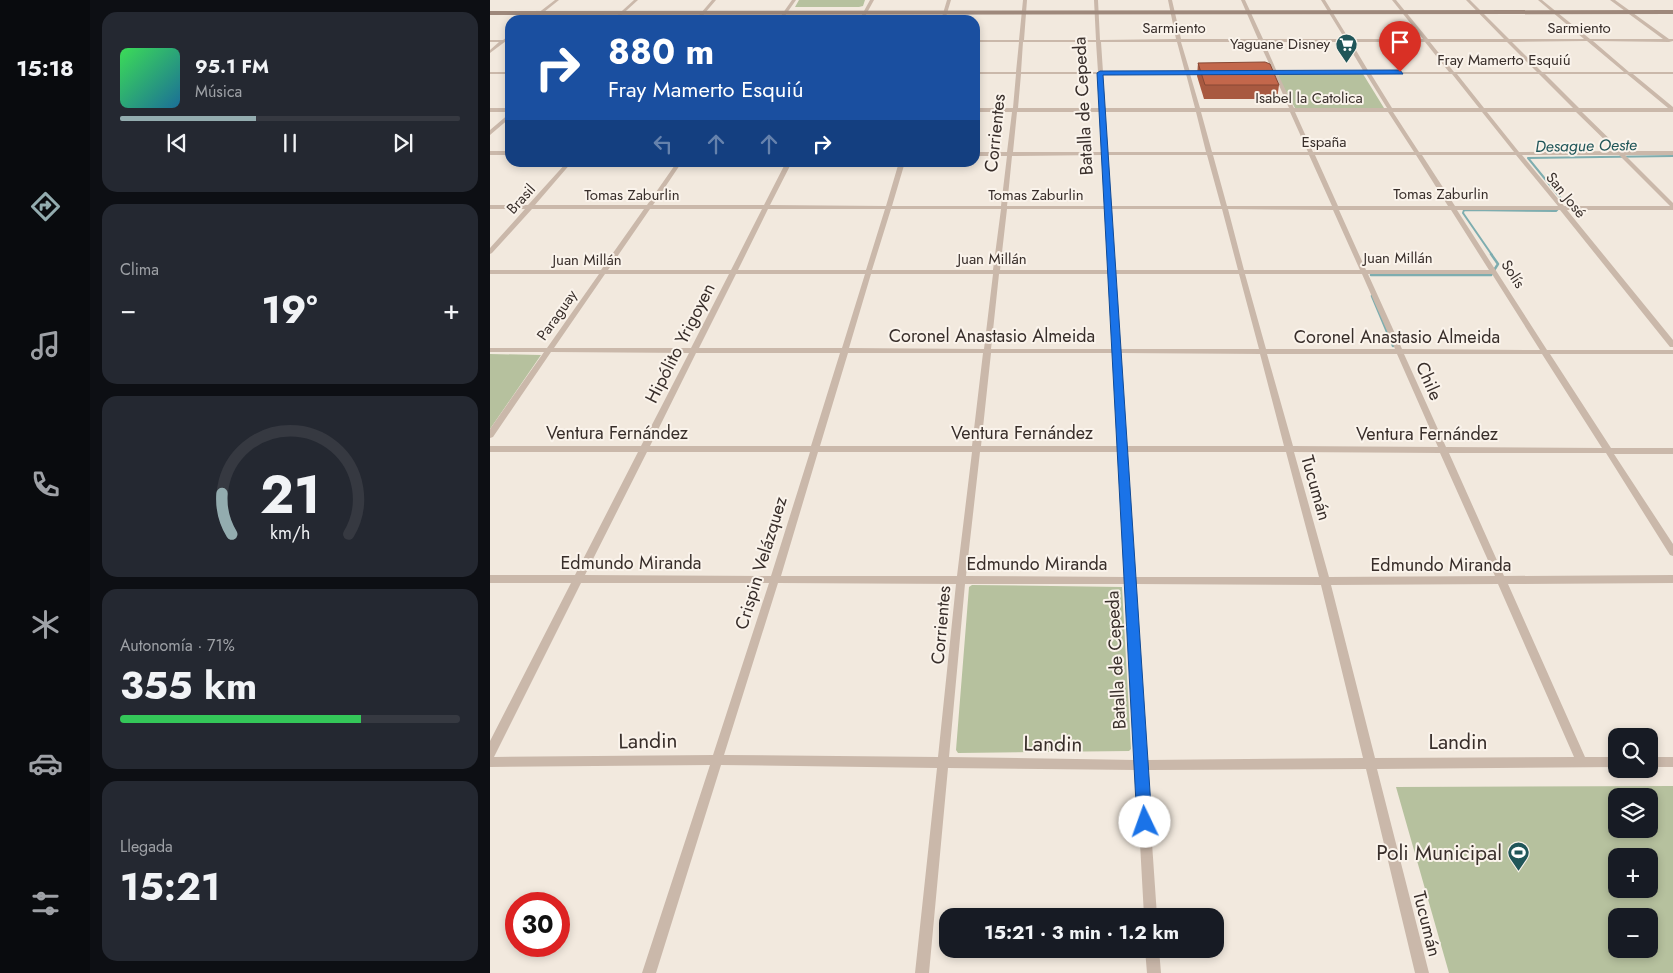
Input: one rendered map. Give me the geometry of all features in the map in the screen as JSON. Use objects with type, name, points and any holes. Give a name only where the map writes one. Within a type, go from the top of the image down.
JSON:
[{"type":"street","points":[[537,15],[557,0]]},
{"type":"street","points":[[620,15],[636,0]]},
{"type":"street","points":[[701,15],[714,0]]},
{"type":"street","points":[[784,15],[794,0]]},
{"type":"street","points":[[864,15],[872,0]]},
{"type":"street","points":[[944,15],[949,0]]},
{"type":"street","name":"Corrientes","points":[[922,973],[945,762],[961,580],[1015,110],[1025,0]]},
{"type":"street","name":"Batalla de Cepeda","points":[[1096,0],[1150,908]]},
{"type":"street","name":"Tucumán","points":[[1170,0],[1179,41],[1194,73],[1199,110],[1288,449],[1325,581],[1422,973]]},
{"type":"street","name":"Chile","points":[[1243,0],[1582,762]]},
{"type":"street","name":"Solís","points":[[1323,0],[1390,110],[1673,552]]},
{"type":"street","points":[[1394,0],[1402,10]]},
{"type":"street","points":[[1468,0],[1673,207]]},
{"type":"street","points":[[1540,0],[1673,110]]},
{"type":"street","points":[[1612,0],[1671,42]]},
{"type":"street","points":[[1478,10],[1673,7]]},
{"type":"street","points":[[490,8],[787,11],[1478,10],[1673,12]]},
{"type":"street","points":[[490,13],[625,10]]},
{"type":"street","name":"San José","points":[[1402,10],[1673,345]]},
{"type":"street","points":[[490,41],[504,41]]},
{"type":"street","points":[[490,52],[504,41]]},
{"type":"street","name":"Sarmiento","points":[[980,41],[1671,42]]},
{"type":"street","points":[[490,73],[505,73]]},
{"type":"street","points":[[980,73],[1194,73]]},
{"type":"street","name":"Fray Mamerto Esquiú","points":[[1266,73],[1673,73]]},
{"type":"street","points":[[490,110],[505,110]]},
{"type":"street","name":"Isabel la Catolica","points":[[980,110],[1673,110]]},
{"type":"street","points":[[490,133],[505,120]]},
{"type":"street","points":[[490,153],[505,153]]},
{"type":"street","name":"España","points":[[980,154],[1673,153]]},
{"type":"street","name":"Brasil","points":[[490,252],[566,167]]},
{"type":"street","name":"Paraguay","points":[[490,435],[677,167]]},
{"type":"street","name":"Hipólito Yrigoyen","points":[[490,753],[788,167]]},
{"type":"street","name":"Crispin Velázquez","points":[[649,973],[775,579],[900,167]]},
{"type":"street","name":"Tomas Zaburlin","points":[[490,207],[1673,207]]},
{"type":"street","name":"Juan Millán","points":[[490,272],[1495,272]]},
{"type":"street","name":"Coronel Anastasio Almeida","points":[[490,350],[1673,352]]},
{"type":"street","name":"Ventura Fernández","points":[[490,449],[1673,451]]},
{"type":"street","name":"Edmundo Miranda","points":[[490,579],[1325,581],[1673,579]]},
{"type":"street","name":"Landin","points":[[490,762],[716,760],[1141,766],[1370,762],[1608,762]]},
{"type":"street","points":[[1658,762],[1673,762]]},
{"type":"street","points":[[1153,958],[1154,973]]},
{"type":"green space","points":[[799,0],[865,0],[863,6],[859,7],[795,7]]},
{"type":"green space","points":[[1282,74],[1363,74],[1384,108],[1295,108],[1277,76]]},
{"type":"green space","points":[[490,354],[541,355],[490,429]]},
{"type":"green space","points":[[972,585],[1122,587],[1131,749],[1129,751],[958,753],[956,750],[969,587]]},
{"type":"green space","name":"Poli Municipal","points":[[1673,786],[1673,973],[1449,973],[1396,787]]},
{"type":"building","points":[[1265,62],[1270,64],[1279,85],[1205,85],[1198,63]]},
{"type":"waterway","name":"Desague Oeste","points":[[1561,204],[1563,201],[1528,158],[1673,156]]},
{"type":"waterway","name":"Desague Oeste","points":[[1492,255],[1463,213],[1464,210],[1556,211],[1558,209]]},
{"type":"waterway","name":"Desague Oeste","points":[[1371,275],[1491,275],[1498,264],[1491,254]]},
{"type":"waterway","name":"Desague Oeste","points":[[1372,296],[1393,346]]},
{"type":"place","name":"Yaguane Disney","points":[[1346,63]]},
{"type":"place","name":"Poli Municipal","points":[[1518,872]]},
{"type":"route","points":[[1145,822],[1100,73],[1400,72]]}]
